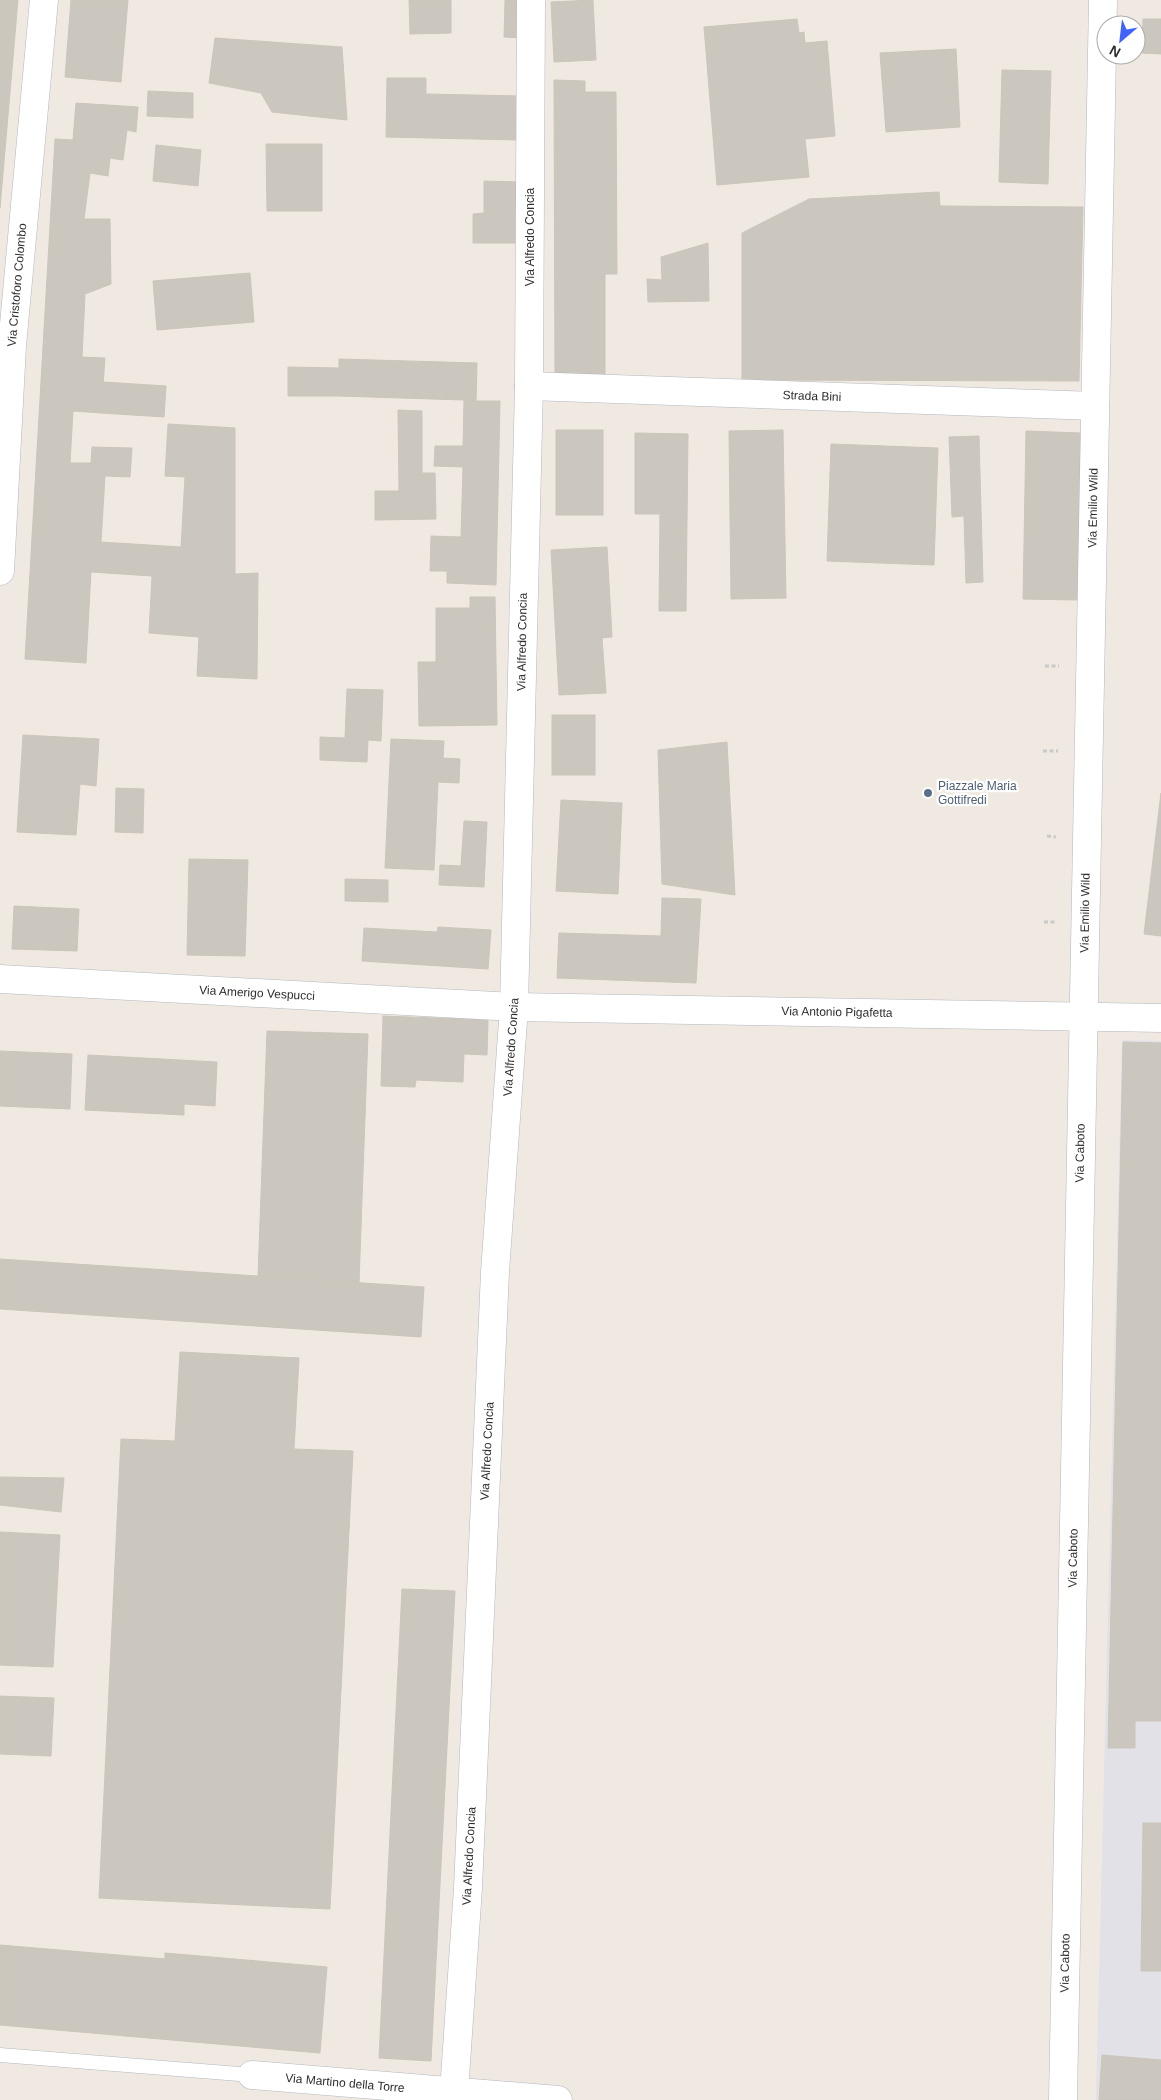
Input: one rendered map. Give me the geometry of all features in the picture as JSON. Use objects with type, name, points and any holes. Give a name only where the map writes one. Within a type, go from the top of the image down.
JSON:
[{"type":"street","name":"Via Cristoforo Colombo","points":[[0,571],[12,346],[44,0]]},
{"type":"street","name":"Via Alfredo Concia","points":[[451,2096],[468,1888],[496,1272],[514,1007],[528,386],[531,0]]},
{"type":"street","name":"Via Emilio Wild","points":[[1083,1016],[1103,0]]},
{"type":"street","name":"Strada Bini","points":[[528,386],[1095,406]]},
{"type":"street","name":"Via Amerigo Vespucci","points":[[0,979],[514,1007]]},
{"type":"street","name":"Via Antonio Pigafetta","points":[[514,1007],[1161,1018]]},
{"type":"street","name":"Via Caboto","points":[[1063,2100],[1083,1016]]},
{"type":"street","name":"Via Martino della Torre","points":[[252,2075],[451,2096],[558,2100]]},
{"type":"lane","points":[[0,2055],[252,2075]]},
{"type":"shaded area","points":[[1122,1040],[1161,1041],[1161,2100],[1096,2100]]},
{"type":"building","points":[[0,0],[18,0],[0,208]]},
{"type":"building","points":[[71,0],[128,0],[121,82],[65,77]]},
{"type":"building","points":[[409,0],[451,0],[451,33],[410,34]]},
{"type":"building","points":[[505,0],[523,0],[522,38],[504,37]]},
{"type":"building","points":[[593,0],[596,60],[554,62],[551,2]]},
{"type":"building","points":[[797,19],[799,33],[804,32],[805,43],[827,41],[835,136],[805,139],[809,177],[717,185],[704,27]]},
{"type":"building","points":[[1146,19],[1161,19],[1161,54],[1146,53]]},
{"type":"building","points":[[215,38],[342,47],[347,120],[272,112],[261,93],[209,83]]},
{"type":"building","points":[[956,49],[960,127],[886,132],[880,53]]},
{"type":"building","points":[[1002,70],[1051,71],[1048,184],[999,182]]},
{"type":"building","points":[[387,78],[426,78],[426,94],[520,96],[519,140],[386,137]]},
{"type":"building","points":[[554,80],[585,81],[585,92],[616,92],[617,274],[605,274],[605,378],[555,378]]},
{"type":"building","points":[[148,91],[193,93],[193,118],[147,116]]},
{"type":"building","points":[[76,103],[138,107],[136,132],[127,130],[123,160],[110,158],[108,176],[90,173],[84,219],[110,219],[111,284],[85,294],[82,357],[105,358],[101,413],[73,411],[70,463],[91,463],[92,447],[132,448],[130,477],[105,476],[101,542],[181,547],[185,477],[165,476],[168,424],[235,428],[235,574],[258,573],[257,679],[197,676],[199,637],[149,633],[152,576],[91,572],[86,663],[25,659],[55,139],[73,140]]},
{"type":"building","points":[[266,144],[322,144],[322,211],[267,211]]},
{"type":"building","points":[[156,145],[201,150],[198,186],[153,181]]},
{"type":"building","points":[[484,181],[522,182],[522,243],[473,243],[473,214],[484,213]]},
{"type":"building","points":[[939,192],[940,206],[1083,207],[1079,381],[742,380],[742,233],[809,199]]},
{"type":"building","points":[[708,243],[709,301],[648,302],[647,279],[662,280],[661,257]]},
{"type":"building","points":[[250,273],[254,322],[157,330],[153,281]]},
{"type":"building","points":[[339,359],[477,363],[476,401],[500,401],[496,585],[447,583],[447,571],[430,571],[431,536],[461,537],[463,467],[434,466],[435,446],[463,446],[464,400],[339,396]]},
{"type":"building","points":[[288,367],[339,368],[339,396],[288,396]]},
{"type":"building","points":[[103,382],[166,386],[164,417],[101,413]]},
{"type":"building","points":[[398,410],[422,411],[422,473],[435,473],[436,519],[375,520],[375,491],[399,491]]},
{"type":"building","points":[[556,430],[603,430],[603,515],[556,515]]},
{"type":"building","points":[[783,430],[786,598],[731,599],[729,431]]},
{"type":"building","points":[[1026,431],[1081,433],[1078,600],[1023,599]]},
{"type":"building","points":[[635,433],[688,434],[686,611],[659,611],[660,514],[635,514]]},
{"type":"building","points":[[979,436],[983,582],[966,583],[964,516],[952,517],[949,437]]},
{"type":"building","points":[[831,444],[938,448],[934,565],[827,561]]},
{"type":"building","points":[[607,547],[612,637],[602,638],[606,693],[559,695],[551,550]]},
{"type":"building","points":[[470,597],[495,597],[497,725],[419,726],[418,662],[436,662],[436,608],[470,608]]},
{"type":"building","points":[[347,689],[383,690],[381,741],[368,740],[367,762],[320,760],[320,737],[345,738]]},
{"type":"building","points":[[552,715],[595,715],[595,775],[552,775]]},
{"type":"building","points":[[23,735],[99,739],[96,786],[80,784],[76,835],[17,832]]},
{"type":"building","points":[[391,739],[444,741],[443,758],[460,759],[459,783],[438,782],[434,870],[385,868]]},
{"type":"building","points":[[727,742],[735,895],[662,884],[658,750]]},
{"type":"building","points":[[116,788],[144,789],[143,833],[115,832]]},
{"type":"building","points":[[1161,793],[1161,936],[1144,934]]},
{"type":"building","points":[[561,800],[622,803],[618,894],[556,891]]},
{"type":"building","points":[[464,821],[487,822],[484,887],[439,885],[440,865],[461,866]]},
{"type":"building","points":[[189,859],[248,860],[245,956],[187,955]]},
{"type":"building","points":[[345,879],[388,880],[388,902],[345,901]]},
{"type":"building","points":[[662,898],[701,899],[696,983],[557,978],[559,933],[661,936]]},
{"type":"building","points":[[14,906],[79,909],[77,951],[12,949]]},
{"type":"building","points":[[438,927],[491,930],[488,969],[362,961],[364,928],[437,932]]},
{"type":"building","points":[[383,1016],[488,1020],[487,1055],[464,1054],[463,1082],[416,1080],[415,1087],[381,1086]]},
{"type":"building","points":[[267,1031],[368,1034],[359,1283],[258,1276]]},
{"type":"building","points":[[1123,1042],[1161,1043],[1161,1721],[1135,1721],[1135,1748],[1108,1748]]},
{"type":"building","points":[[0,1051],[72,1054],[70,1109],[0,1106]]},
{"type":"building","points":[[88,1055],[217,1062],[215,1106],[184,1104],[184,1115],[85,1110]]},
{"type":"building","points":[[0,1259],[424,1287],[421,1337],[0,1309]]},
{"type":"building","points":[[180,1352],[299,1358],[294,1449],[353,1451],[330,1909],[99,1898],[121,1439],[175,1441]]},
{"type":"building","points":[[0,1477],[64,1478],[61,1512],[0,1505]]},
{"type":"building","points":[[0,1532],[60,1535],[53,1667],[0,1665]]},
{"type":"building","points":[[402,1589],[455,1591],[431,2061],[379,2058]]},
{"type":"building","points":[[0,1696],[54,1698],[51,1756],[0,1754]]},
{"type":"building","points":[[1143,1823],[1161,1823],[1161,1971],[1141,1971]]},
{"type":"building","points":[[0,1945],[165,1959],[165,1953],[327,1967],[320,2053],[0,2025]]},
{"type":"building","points":[[1102,2055],[1161,2060],[1161,2100],[1099,2100]]},
{"type":"place","name":"Piazzale Maria Gottifredi","points":[[928,793]]}]
